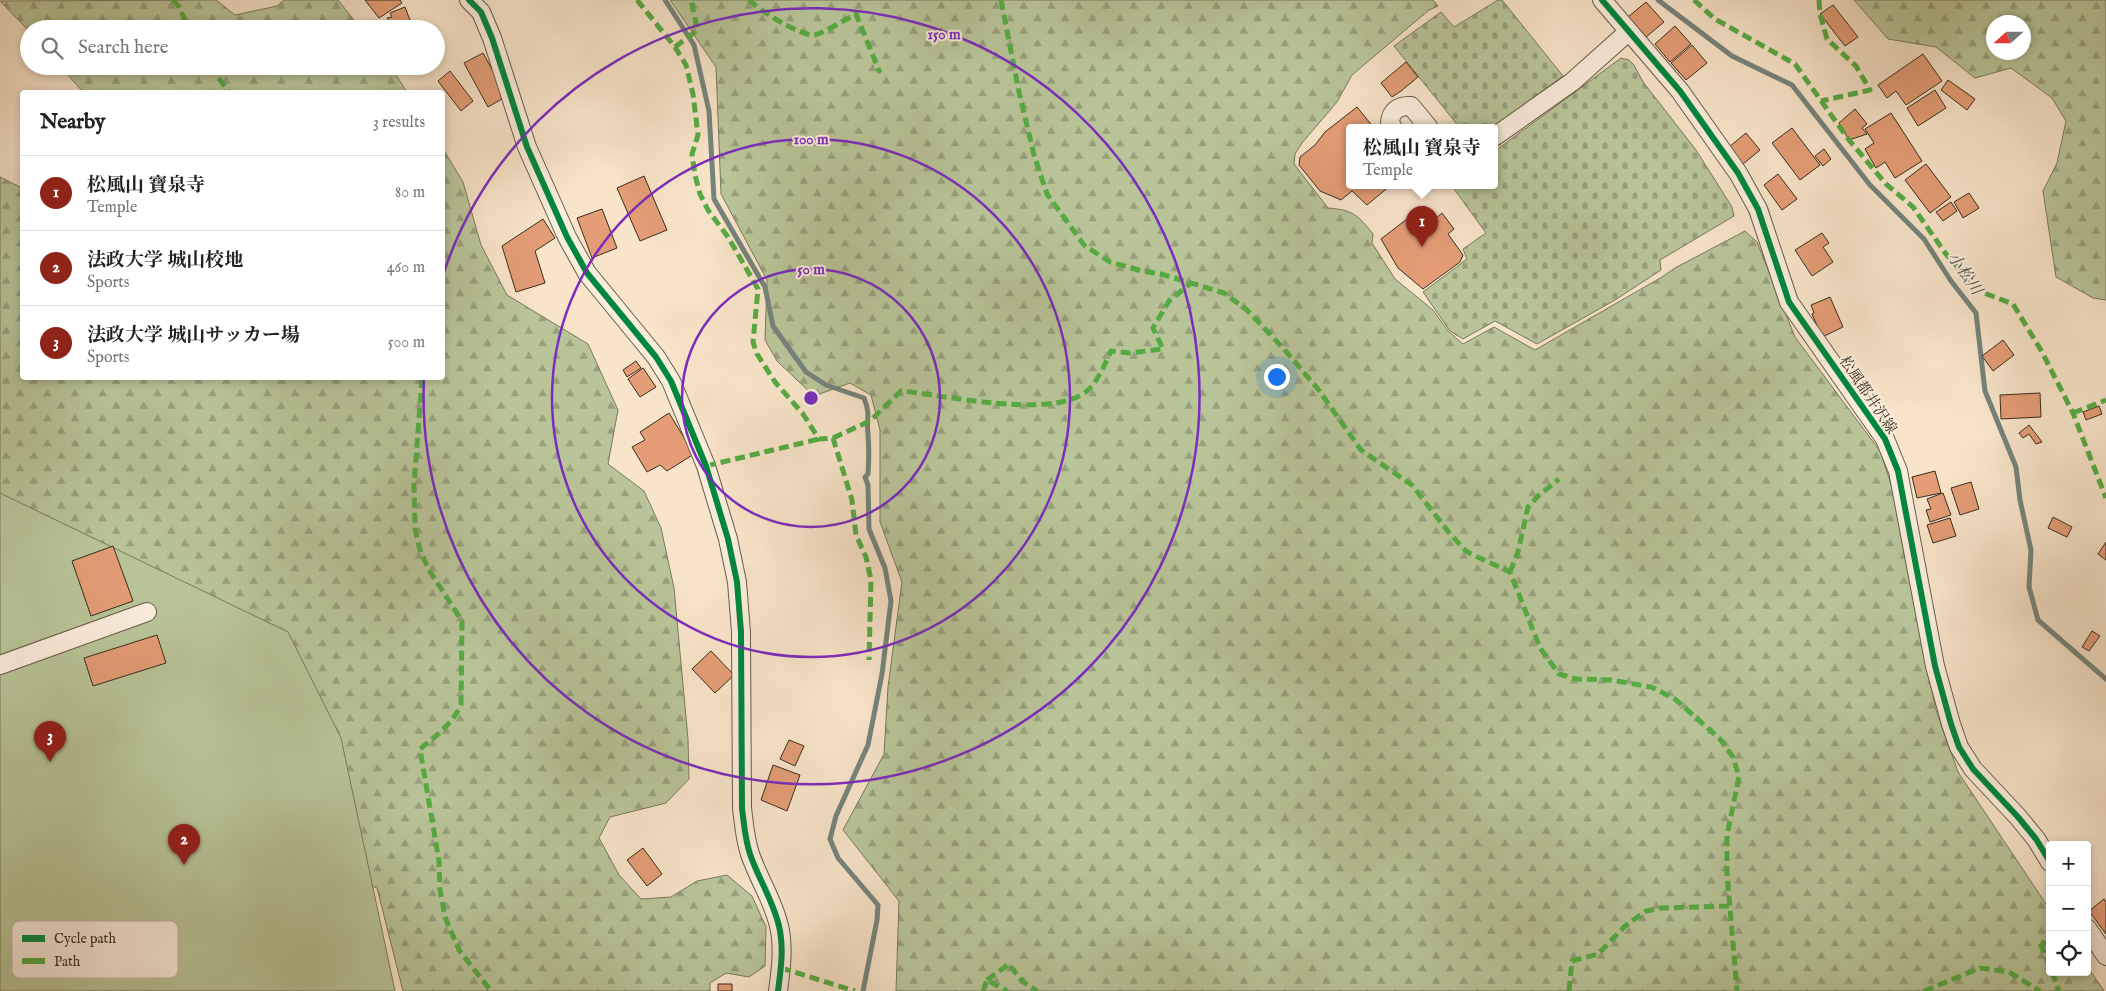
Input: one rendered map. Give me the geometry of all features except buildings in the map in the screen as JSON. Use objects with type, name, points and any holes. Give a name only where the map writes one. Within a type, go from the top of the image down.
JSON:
[{"type":"street","points":[[469,0],[481,12],[492,38],[527,146],[567,237],[587,273],[656,357],[671,381],[706,466],[728,539],[737,582],[741,632],[742,808],[750,855],[770,899],[779,926],[782,949],[778,991]]},
{"type":"street","name":"松風都井沢線","points":[[1602,0],[1680,91],[1738,173],[1758,208],[1788,302],[1885,439],[1898,471],[1935,666],[1959,747],[1973,769],[2018,816],[2046,855]]},
{"type":"street","points":[[1498,134],[1572,82],[1628,32]]},
{"type":"street","points":[[1390,124],[1392,114],[1398,108],[1411,106],[1425,124]]},
{"type":"street","points":[[0,665],[147,612]]},
{"type":"street","points":[[2089,931],[2106,956]]},
{"type":"green space","points":[[216,0],[235,15],[277,6],[284,0],[338,0],[354,20],[20,20],[20,22],[0,1]]},
{"type":"green space","points":[[670,0],[1433,0],[1438,6],[1429,10],[1352,75],[1337,102],[1302,143],[1295,154],[1294,164],[1328,208],[1349,212],[1363,222],[1373,234],[1372,243],[1395,279],[1433,310],[1448,331],[1463,344],[1494,327],[1535,350],[1675,268],[1745,231],[1757,242],[1795,337],[1880,451],[1896,499],[1935,707],[1958,772],[2046,904],[2046,976],[2091,976],[2091,972],[2104,991],[896,991],[899,901],[843,830],[884,754],[888,687],[902,582],[880,522],[880,430],[871,395],[850,383],[814,396],[777,361],[765,340],[767,280],[721,194],[716,67]]},
{"type":"green space","points":[[1498,0],[1502,0],[1563,76],[1498,124],[1457,124],[1394,46],[1441,12],[1454,27]]},
{"type":"green space","points":[[1854,0],[2106,0],[2106,300],[2093,298],[2056,277],[2043,191],[2057,163],[2066,121],[2052,98],[2011,68],[1975,78],[1936,47],[1888,39]]},
{"type":"green space","points":[[1621,58],[1629,60],[1634,65],[1643,82],[1696,150],[1732,207],[1734,216],[1660,260],[1661,270],[1615,300],[1537,344],[1495,321],[1463,339],[1450,331],[1423,292],[1467,259],[1463,249],[1486,233],[1454,189],[1498,189],[1498,149]]},
{"type":"green space","points":[[68,75],[396,75],[406,90],[81,90]]},
{"type":"green space","points":[[445,152],[463,182],[481,245],[507,295],[588,344],[618,410],[608,464],[644,491],[661,528],[674,588],[688,739],[689,779],[666,803],[610,817],[599,838],[619,875],[641,899],[671,897],[697,881],[727,875],[752,896],[766,927],[765,966],[749,977],[726,973],[710,983],[710,991],[403,991],[377,888],[303,857],[0,512],[0,177],[20,187],[20,380],[445,380]]},
{"type":"green space","points":[[0,493],[288,632],[341,738],[395,991],[0,991]]},
{"type":"waterway","points":[[665,0],[694,45],[709,111],[714,199],[765,287],[773,326],[806,372],[826,385],[864,398],[867,409],[869,464],[868,474],[865,477],[868,485],[869,529],[885,568],[891,601],[882,674],[868,745],[836,816],[830,839],[838,858],[878,905],[877,920],[863,991]]},
{"type":"waterway","name":"小松川","points":[[1658,0],[1732,56],[1792,85],[1870,185],[1924,239],[1951,281],[1976,313],[1985,391],[2016,467],[2020,500],[2031,550],[2029,587],[2038,620],[2106,679]]},
{"type":"marked path","points":[[173,0],[179,7],[185,20]]},
{"type":"marked path","points":[[637,0],[675,47],[686,65],[693,94],[698,135],[692,154],[695,175],[700,194],[708,210],[728,237],[758,289],[753,342],[757,354],[775,382],[803,414],[819,439],[833,438],[852,500],[856,535],[866,557],[871,580],[869,660]]},
{"type":"marked path","points":[[675,47],[695,32],[696,23],[691,0]]},
{"type":"marked path","points":[[749,0],[780,22],[799,31],[814,35],[856,14],[880,73]]},
{"type":"marked path","points":[[1001,0],[1019,92],[1034,155],[1047,194],[1084,245],[1110,262],[1161,274],[1224,293],[1247,310],[1318,389],[1361,450],[1412,485],[1450,534],[1467,552],[1510,572],[1540,648],[1559,674],[1576,679],[1611,680],[1651,687],[1675,699],[1720,739],[1733,757],[1739,777],[1727,835],[1727,873],[1737,991]]},
{"type":"marked path","points":[[1694,0],[1715,19],[1795,64],[1849,140],[1886,184],[1913,207],[1946,254],[1979,291],[2013,304],[2042,352],[2073,413],[2106,498]]},
{"type":"marked path","points":[[1819,0],[1820,14],[1827,39],[1856,66],[1870,90],[1821,101]]},
{"type":"marked path","points":[[217,75],[228,90]]},
{"type":"marked path","points":[[833,438],[870,421],[901,391],[1024,405],[1049,404],[1071,399],[1091,387],[1111,351],[1130,353],[1163,349],[1153,328],[1169,301],[1191,283]]},
{"type":"marked path","points":[[422,380],[414,486],[415,529],[420,550],[429,570],[462,621],[461,705],[448,724],[420,749],[439,861],[440,890],[445,917],[459,950],[491,991]]},
{"type":"marked path","points":[[2073,413],[2106,400]]},
{"type":"marked path","points":[[706,466],[819,439]]},
{"type":"marked path","points":[[1510,572],[1518,552],[1528,507],[1539,495],[1559,479]]},
{"type":"marked path","points":[[1569,991],[1572,961],[1598,954],[1625,926],[1646,911],[1662,908],[1731,906]]},
{"type":"marked path","points":[[2046,944],[2039,941],[2046,958]]},
{"type":"marked path","points":[[987,980],[1009,964],[1022,981],[1037,991]]},
{"type":"marked path","points":[[781,968],[855,991]]},
{"type":"marked path","points":[[1924,991],[1980,968],[2009,972],[2040,991]]},
{"type":"marked path","points":[[2053,976],[2059,991]]},
{"type":"marked path","points":[[983,991],[987,980],[1007,991]]},
{"type":"cycle path","points":[[469,0],[481,12],[492,38],[527,147],[567,237],[587,273],[656,357],[671,381],[706,466],[728,539],[737,582],[741,632],[742,808],[750,854],[773,907],[781,934],[782,950],[778,991]]},
{"type":"cycle path","points":[[1602,0],[1680,91],[1738,173],[1758,209],[1789,302],[1885,439],[1898,471],[1935,666],[1959,747],[1973,769],[2018,817],[2036,839],[2046,855]]},
{"type":"place","name":"松風山 寶泉寺","points":[[1422,247]]},
{"type":"place","name":"法政大学 城山サッカー場","points":[[50,762]]},
{"type":"place","name":"法政大学 城山校地","points":[[184,865]]}]
